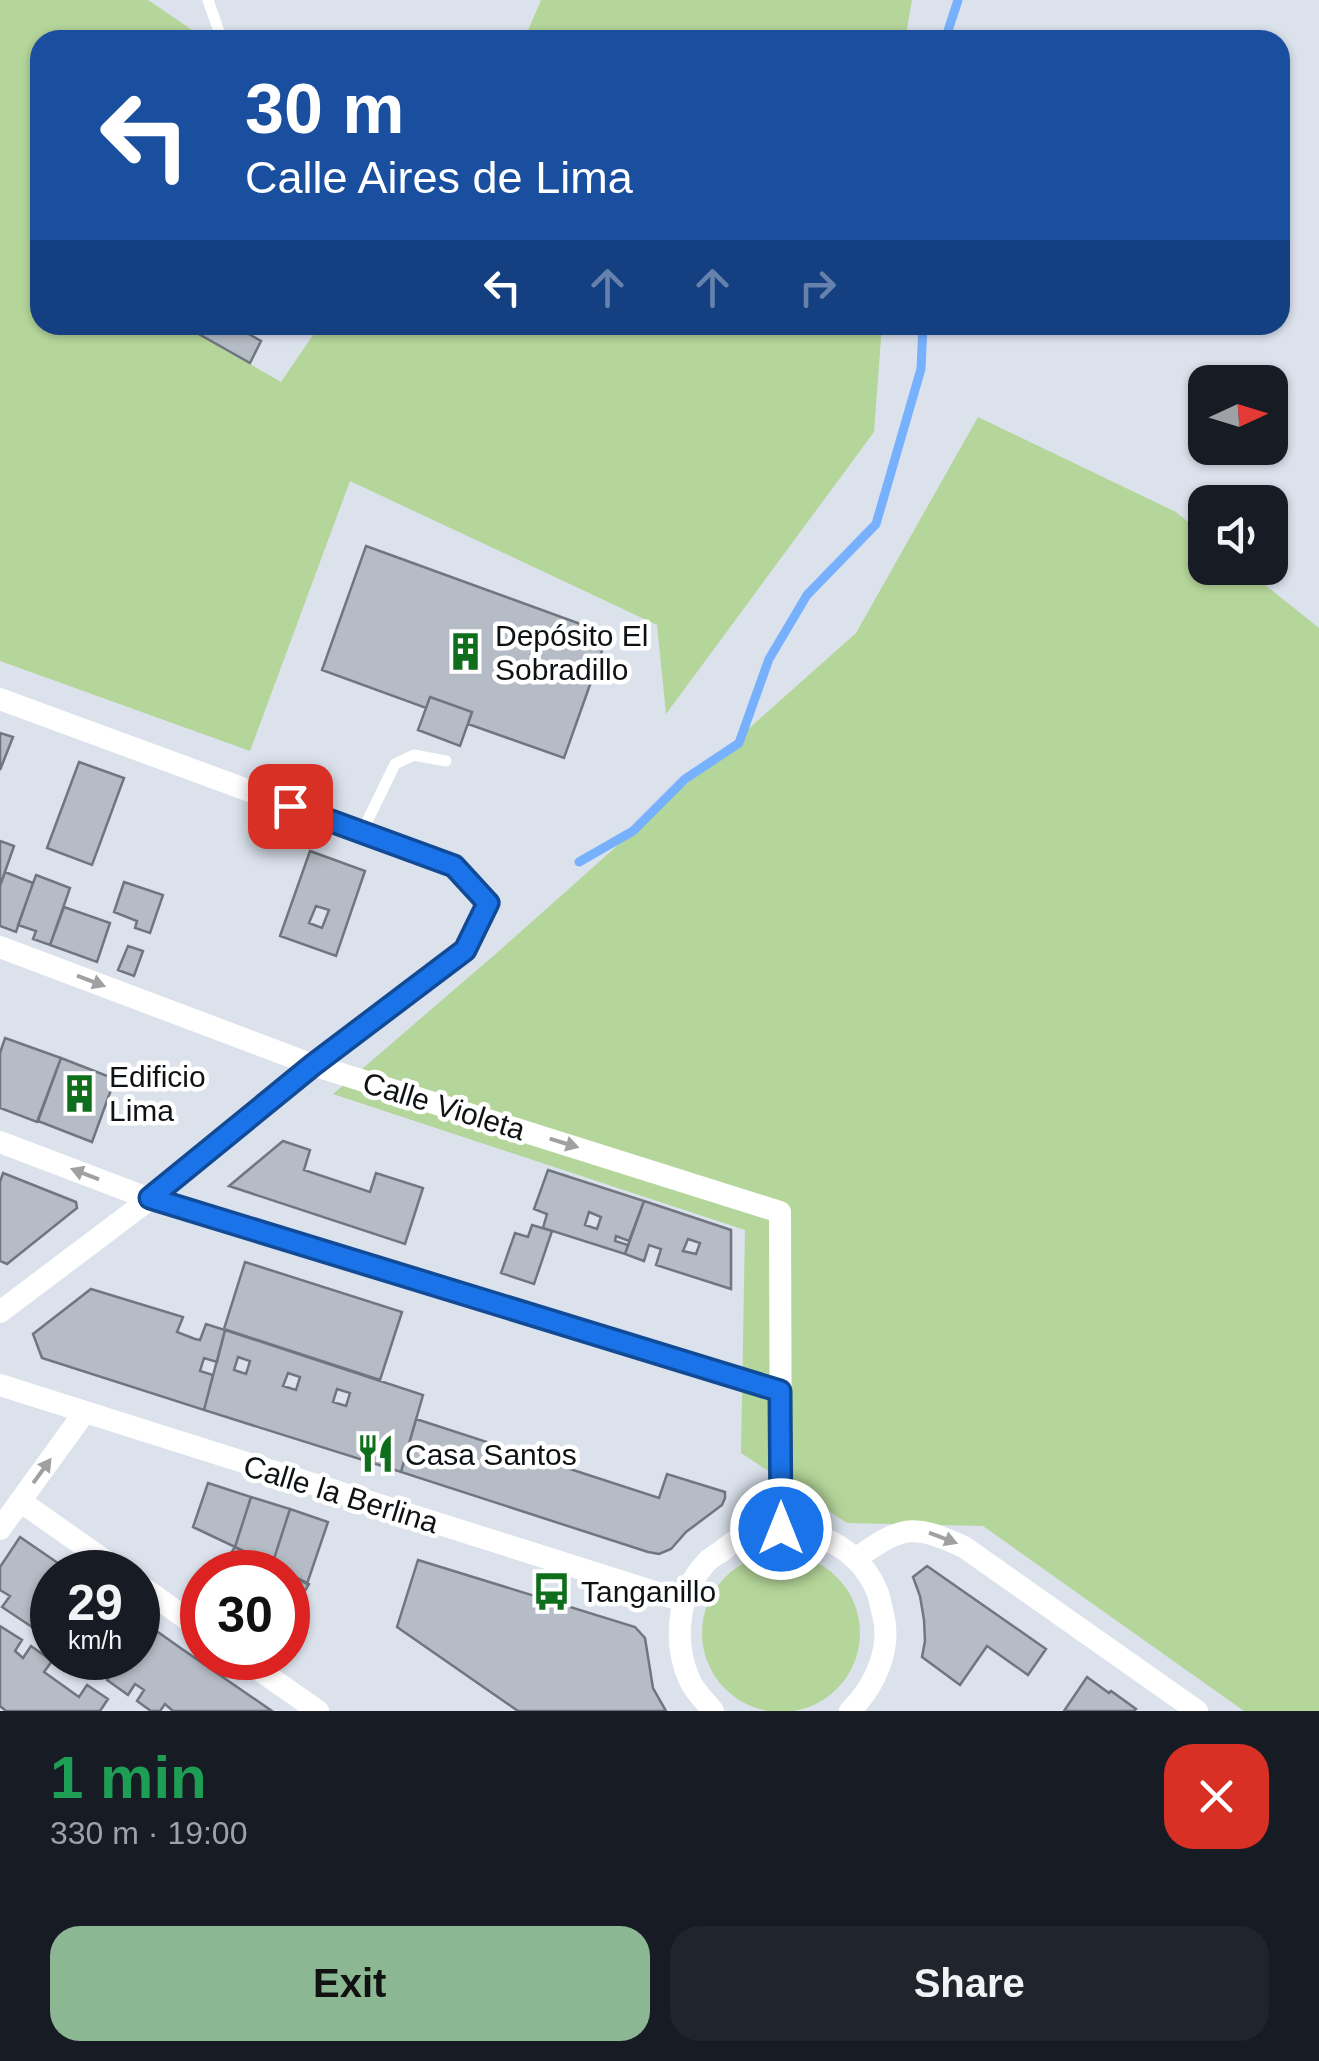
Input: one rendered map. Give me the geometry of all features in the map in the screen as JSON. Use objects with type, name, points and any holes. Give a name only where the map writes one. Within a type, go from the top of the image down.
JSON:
[{"type":"street","points":[[0,699],[454,866],[488,903],[465,950],[0,1312]]},
{"type":"street","name":"Calle Violeta","points":[[0,946],[313,1065],[780,1212],[780,1391]]},
{"type":"street","points":[[0,1142],[150,1198],[780,1391],[781,1529]]},
{"type":"street","name":"Calle la Berlina","points":[[0,1385],[683,1601]]},
{"type":"street","points":[[0,1529],[84,1413]]},
{"type":"street","points":[[20,1501],[90,1550]]},
{"type":"street","points":[[713,1711],[690,1683],[678,1642],[683,1601],[704,1564],[739,1538],[781,1529],[808,1532],[833,1542],[855,1559],[876,1590],[886,1625],[882,1662],[866,1696],[850,1711]]},
{"type":"street","points":[[855,1559],[892,1534],[913,1529],[936,1534],[964,1547],[1197,1711]]},
{"type":"street","points":[[274,1680],[318,1711]]},
{"type":"lane","points":[[208,0],[218,30]]},
{"type":"lane","points":[[362,832],[395,764],[414,755],[446,761]]},
{"type":"green space","points":[[0,0],[148,0],[192,30],[30,30],[30,335],[199,335],[281,382],[313,335],[881,335],[874,432],[666,714],[657,625],[350,481],[250,751],[0,661]]},
{"type":"green space","points":[[541,0],[912,0],[907,30],[528,30]]},
{"type":"green space","points":[[978,417],[1176,512],[1188,522],[1188,585],[1265,585],[1319,628],[1319,1711],[1244,1711],[983,1526],[847,1523],[741,1453],[745,1230],[333,1094],[856,633]]},
{"type":"green space","points":[[766,1555],[796,1555],[825,1567],[847,1589],[859,1618],[859,1648],[847,1677],[825,1699],[796,1711],[766,1711],[737,1699],[715,1677],[703,1648],[703,1618],[715,1589],[737,1567]]},
{"type":"building","points":[[201,335],[250,335],[261,341],[250,363]]},
{"type":"building","name":"Depósito El Sobradillo","points":[[366,546],[608,634],[564,758],[468,724],[472,712],[430,697],[426,708],[322,670]]},
{"type":"building","points":[[430,697],[472,712],[460,746],[418,730]]},
{"type":"building","points":[[0,733],[13,737],[0,770]]},
{"type":"building","points":[[79,762],[124,778],[92,865],[47,848]]},
{"type":"building","points":[[0,841],[14,846],[0,886]]},
{"type":"building","points":[[310,851],[365,871],[336,956],[280,936]],"holes":[[[316,906],[329,910],[322,928],[309,923]]]},
{"type":"building","points":[[5,872],[33,883],[16,932],[0,926],[0,886]]},
{"type":"building","points":[[36,875],[70,888],[50,945],[33,939],[36,931],[18,925]]},
{"type":"building","points":[[124,882],[163,895],[150,933],[135,928],[137,921],[114,912]]},
{"type":"building","points":[[64,907],[110,923],[97,962],[50,945]]},
{"type":"building","points":[[128,946],[143,951],[134,976],[118,970]]},
{"type":"building","points":[[5,1038],[61,1058],[37,1122],[0,1108],[0,1053]]},
{"type":"building","name":"Edificio Lima","points":[[61,1058],[115,1079],[92,1142],[38,1121]]},
{"type":"building","points":[[283,1141],[310,1150],[304,1170],[370,1192],[376,1173],[423,1188],[405,1244],[229,1186]]},
{"type":"building","points":[[548,1170],[644,1201],[629,1241],[616,1236],[615,1241],[628,1245],[625,1254],[543,1228],[547,1214],[534,1209]],"holes":[[[589,1212],[601,1217],[597,1229],[585,1225]]]},
{"type":"building","points":[[3,1173],[76,1202],[77,1208],[7,1264],[0,1261]]},
{"type":"building","points":[[644,1201],[731,1230],[731,1289],[656,1265],[661,1249],[649,1245],[644,1261],[625,1254]],"holes":[[[688,1239],[700,1243],[696,1254],[683,1251]]]},
{"type":"building","points":[[532,1225],[552,1231],[534,1284],[501,1273],[515,1233],[528,1237]]},
{"type":"building","points":[[245,1262],[402,1312],[380,1380],[224,1329]]},
{"type":"building","points":[[91,1289],[183,1317],[177,1332],[195,1339],[200,1340],[206,1324],[225,1330],[217,1362],[204,1358],[200,1371],[213,1375],[204,1410],[42,1358],[33,1334]]},
{"type":"building","points":[[225,1330],[423,1395],[401,1472],[204,1410]],"holes":[[[238,1357],[250,1361],[246,1374],[234,1370]],[[288,1373],[300,1377],[296,1390],[283,1386]],[[337,1389],[350,1393],[346,1406],[333,1402]]]},
{"type":"building","points":[[416,1419],[659,1498],[667,1474],[725,1492],[725,1498],[722,1505],[686,1532],[671,1549],[659,1554],[648,1552],[401,1472]]},
{"type":"building","points":[[208,1483],[251,1497],[235,1547],[193,1527]]},
{"type":"building","points":[[251,1497],[290,1509],[277,1550],[235,1547]]},
{"type":"building","points":[[290,1509],[328,1522],[310,1575],[310,1550],[277,1550]]},
{"type":"building","points":[[20,1537],[39,1550],[30,1550],[30,1626],[2,1607],[10,1596],[0,1590],[0,1567]]},
{"type":"building","points":[[418,1560],[635,1627],[645,1638],[653,1688],[666,1711],[518,1711],[397,1627]]},
{"type":"building","points":[[927,1566],[1046,1649],[1028,1675],[987,1646],[960,1685],[922,1657],[924,1620],[913,1577]]},
{"type":"building","points":[[0,1626],[22,1640],[15,1651],[23,1658],[30,1648],[30,1680],[55,1680],[79,1697],[87,1685],[108,1699],[100,1711],[6,1711],[0,1706]]},
{"type":"building","points":[[160,1633],[180,1647],[180,1680],[227,1680],[272,1711],[173,1711],[165,1704],[160,1711],[151,1711],[137,1701],[144,1690],[135,1684],[128,1695],[107,1680],[160,1680]]},
{"type":"building","points":[[1087,1677],[1111,1691],[1136,1709],[1064,1711]]},
{"type":"waterway","points":[[948,30],[958,0]]},
{"type":"waterway","points":[[579,862],[633,831],[685,779],[739,743],[769,659],[807,595],[876,524],[921,369],[923,335]]},
{"type":"place","name":"Depósito El Sobradillo","points":[[465,652]]},
{"type":"place","name":"Edificio Lima","points":[[79,1093]]},
{"type":"place","name":"Casa Santos","points":[[375,1454]]},
{"type":"place","name":"Tanganillo","points":[[551,1591]]},
{"type":"route","points":[[290,806],[454,866],[488,903],[465,950],[313,1065],[150,1198],[780,1391],[781,1529]]}]
